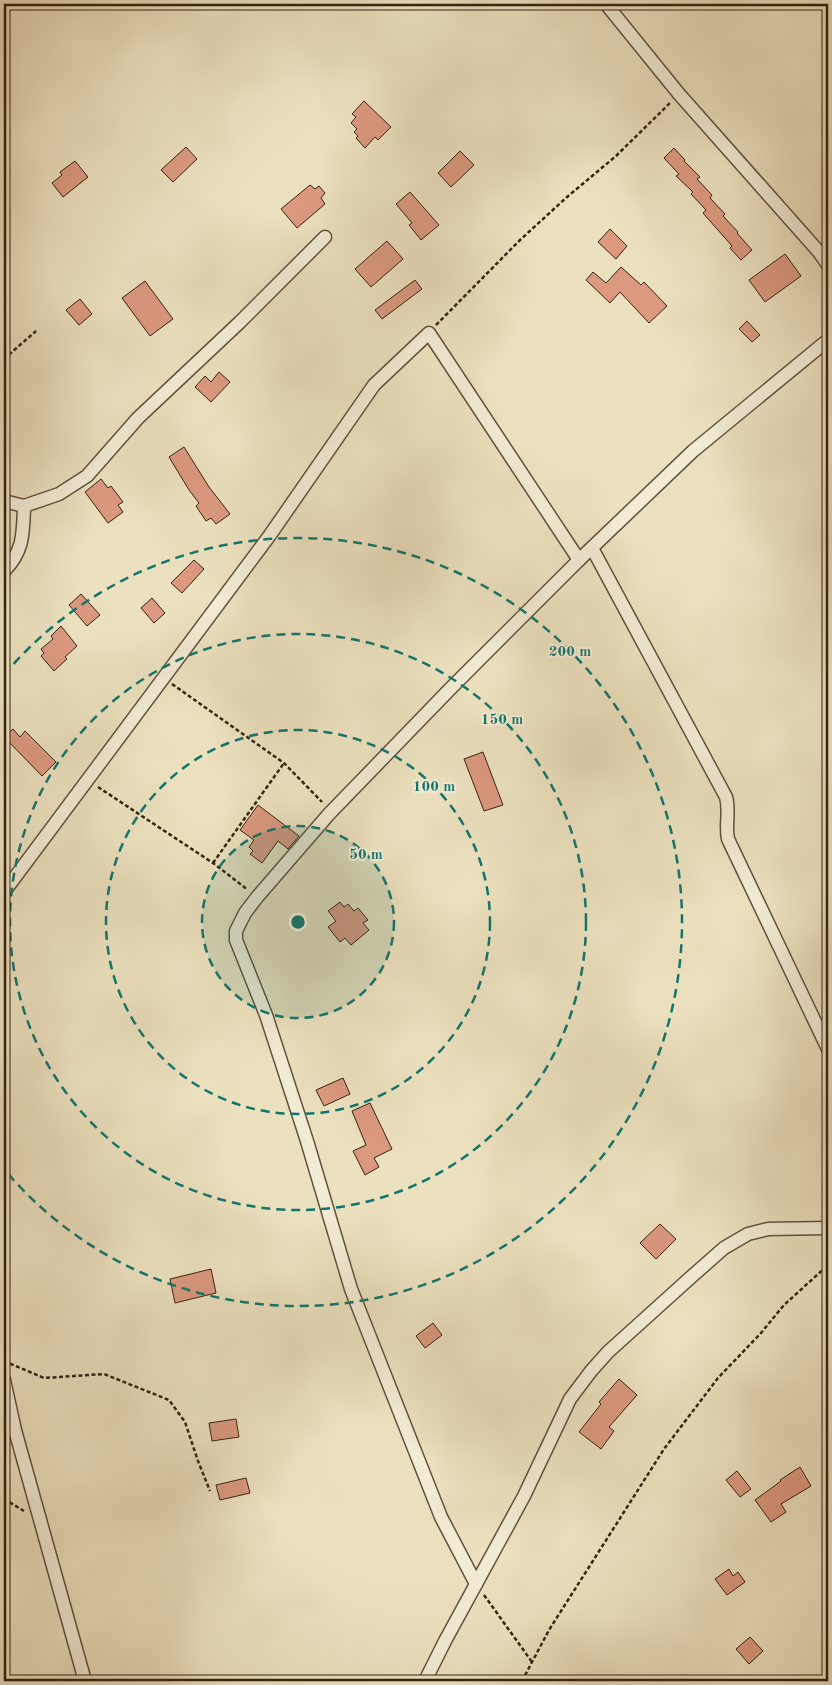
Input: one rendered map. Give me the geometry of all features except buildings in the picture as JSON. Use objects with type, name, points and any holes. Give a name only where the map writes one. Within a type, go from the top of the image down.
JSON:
[{"type":"street","points":[[606,4],[680,94],[819,252],[828,265]]},
{"type":"street","points":[[4,501],[24,506],[59,494],[87,476],[138,418],[240,322],[325,237]]},
{"type":"street","points":[[4,892],[270,535],[374,385],[429,333],[579,560]]},
{"type":"street","points":[[476,1584],[441,1517],[351,1289],[307,1141],[266,1015],[236,940],[236,931],[245,913],[258,896],[329,814],[579,560],[693,452],[828,340]]},
{"type":"street","points":[[4,571],[20,550],[23,536],[24,506]]},
{"type":"street","points":[[592,548],[726,797],[728,806],[726,829],[728,839],[828,1049]]},
{"type":"street","points":[[425,1681],[524,1496],[570,1399],[608,1352],[724,1248],[748,1234],[768,1229],[828,1228]]},
{"type":"street","points":[[4,1380],[15,1430],[85,1681]]},
{"type":"path","points":[[429,333],[520,240],[616,156],[680,94]]},
{"type":"path","points":[[4,358],[36,331]]},
{"type":"path","points":[[162,678],[284,763],[321,800],[329,814]]},
{"type":"path","points":[[212,863],[284,763]]},
{"type":"path","points":[[86,780],[212,863],[258,896]]},
{"type":"path","points":[[522,1681],[550,1630],[664,1449],[718,1378],[761,1333],[784,1305],[828,1265]]},
{"type":"path","points":[[4,1361],[44,1378],[104,1374],[169,1400],[185,1422],[210,1491]]},
{"type":"path","points":[[4,1499],[40,1521]]},
{"type":"path","points":[[476,1584],[532,1662]]}]
